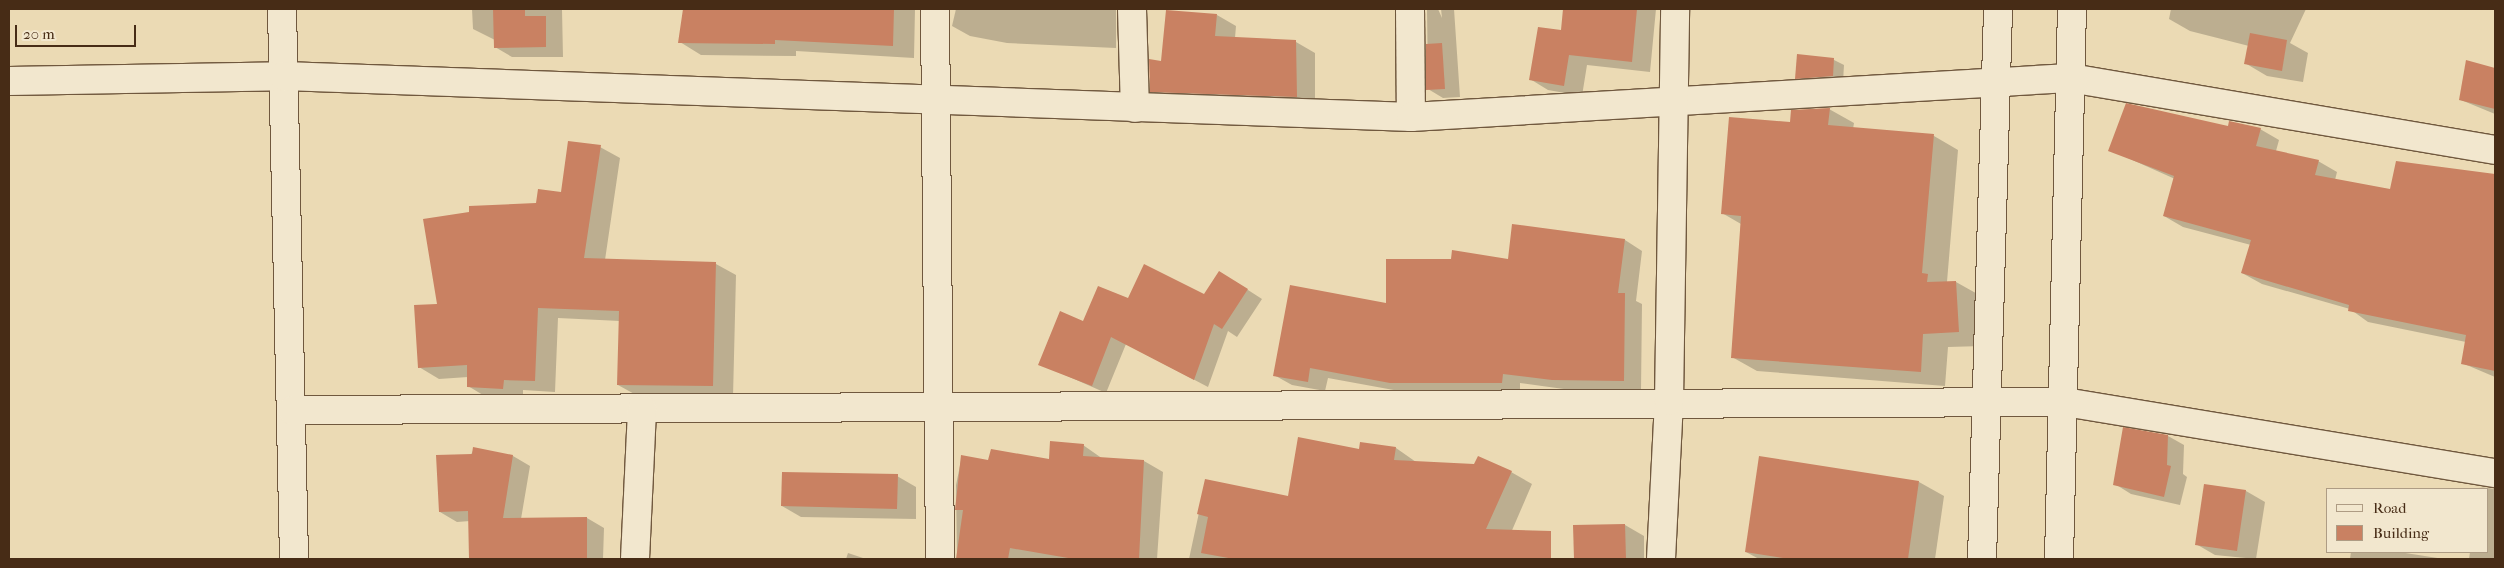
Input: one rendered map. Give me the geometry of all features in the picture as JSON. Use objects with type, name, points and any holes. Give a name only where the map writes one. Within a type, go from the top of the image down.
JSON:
[{"type":"street","points":[[282,9],[294,559]]},
{"type":"street","points":[[935,9],[940,559]]},
{"type":"street","points":[[1132,9],[1135,108]]},
{"type":"street","points":[[1410,9],[1411,117]]},
{"type":"street","points":[[1661,559],[1668,401],[1675,9]]},
{"type":"street","points":[[1982,559],[1998,9]]},
{"type":"street","points":[[2059,559],[2065,402],[2072,9]]},
{"type":"street","points":[[9,81],[284,76],[937,103],[1411,117],[1997,79],[2070,78],[2495,150]]},
{"type":"street","points":[[292,410],[938,408],[1668,401],[2065,402],[2495,473]]},
{"type":"street","points":[[635,559],[642,409]]},
{"type":"building","points":[[493,9],[525,9],[525,16],[546,16],[546,47],[494,48]]},
{"type":"building","points":[[683,9],[894,9],[893,46],[775,40],[775,44],[678,43]]},
{"type":"building","points":[[1563,9],[1637,9],[1632,62],[1569,55],[1564,86],[1529,80],[1538,27],[1561,30]]},
{"type":"building","points":[[1166,10],[1217,14],[1215,36],[1296,40],[1297,97],[1150,92],[1149,59],[1161,61]]},
{"type":"building","points":[[2250,33],[2287,40],[2282,71],[2244,64]]},
{"type":"building","points":[[1442,43],[1445,89],[1426,90],[1426,44]]},
{"type":"building","points":[[1797,54],[1834,58],[1833,76],[1795,79]]},
{"type":"building","points":[[2466,60],[2495,68],[2495,109],[2459,100]]},
{"type":"building","points":[[2126,103],[2228,126],[2229,121],[2261,128],[2256,146],[2319,160],[2315,175],[2390,189],[2396,161],[2495,174],[2495,371],[2461,364],[2466,335],[2348,311],[2349,305],[2241,273],[2251,240],[2163,216],[2174,176],[2108,151]]},
{"type":"building","points":[[1830,108],[1828,125],[1934,134],[1922,273],[1928,274],[1927,282],[1956,281],[1959,332],[1923,334],[1921,372],[1731,358],[1741,216],[1721,214],[1729,117],[1790,122],[1791,110]]},
{"type":"building","points":[[568,141],[601,145],[584,258],[716,262],[713,386],[617,385],[619,311],[538,308],[535,381],[504,380],[503,389],[467,387],[467,365],[418,368],[414,305],[437,304],[423,219],[469,212],[469,206],[536,203],[538,189],[561,192]]},
{"type":"building","points":[[1512,224],[1625,239],[1618,293],[1625,293],[1624,381],[1552,380],[1503,374],[1502,383],[1390,383],[1310,368],[1308,382],[1273,376],[1290,285],[1386,303],[1386,259],[1451,259],[1452,250],[1508,259]]},
{"type":"building","points":[[1144,264],[1204,294],[1219,271],[1248,289],[1222,329],[1214,324],[1194,380],[1111,337],[1092,386],[1038,365],[1060,311],[1083,321],[1098,286],[1128,298]]},
{"type":"building","points":[[2123,427],[2168,435],[2167,465],[2171,466],[2164,497],[2113,485]]},
{"type":"building","points":[[1298,437],[1359,449],[1360,442],[1396,447],[1394,460],[1474,464],[1478,456],[1512,471],[1486,529],[1551,531],[1551,559],[1234,559],[1201,553],[1208,517],[1197,514],[1205,479],[1288,496]]},
{"type":"building","points":[[1050,441],[1084,444],[1083,456],[1144,460],[1139,559],[1074,559],[1010,548],[1008,559],[956,559],[963,510],[955,510],[961,455],[988,460],[991,449],[1049,459]]},
{"type":"building","points":[[473,447],[513,455],[503,518],[587,517],[587,559],[469,559],[468,511],[439,512],[436,455],[472,454]]},
{"type":"building","points":[[1759,456],[1919,481],[1908,559],[1790,559],[1745,552]]},
{"type":"building","points":[[782,472],[898,474],[897,509],[781,506]]},
{"type":"building","points":[[2204,484],[2246,490],[2237,551],[2195,545]]},
{"type":"building","points":[[1625,524],[1626,559],[1574,559],[1573,525]]}]
